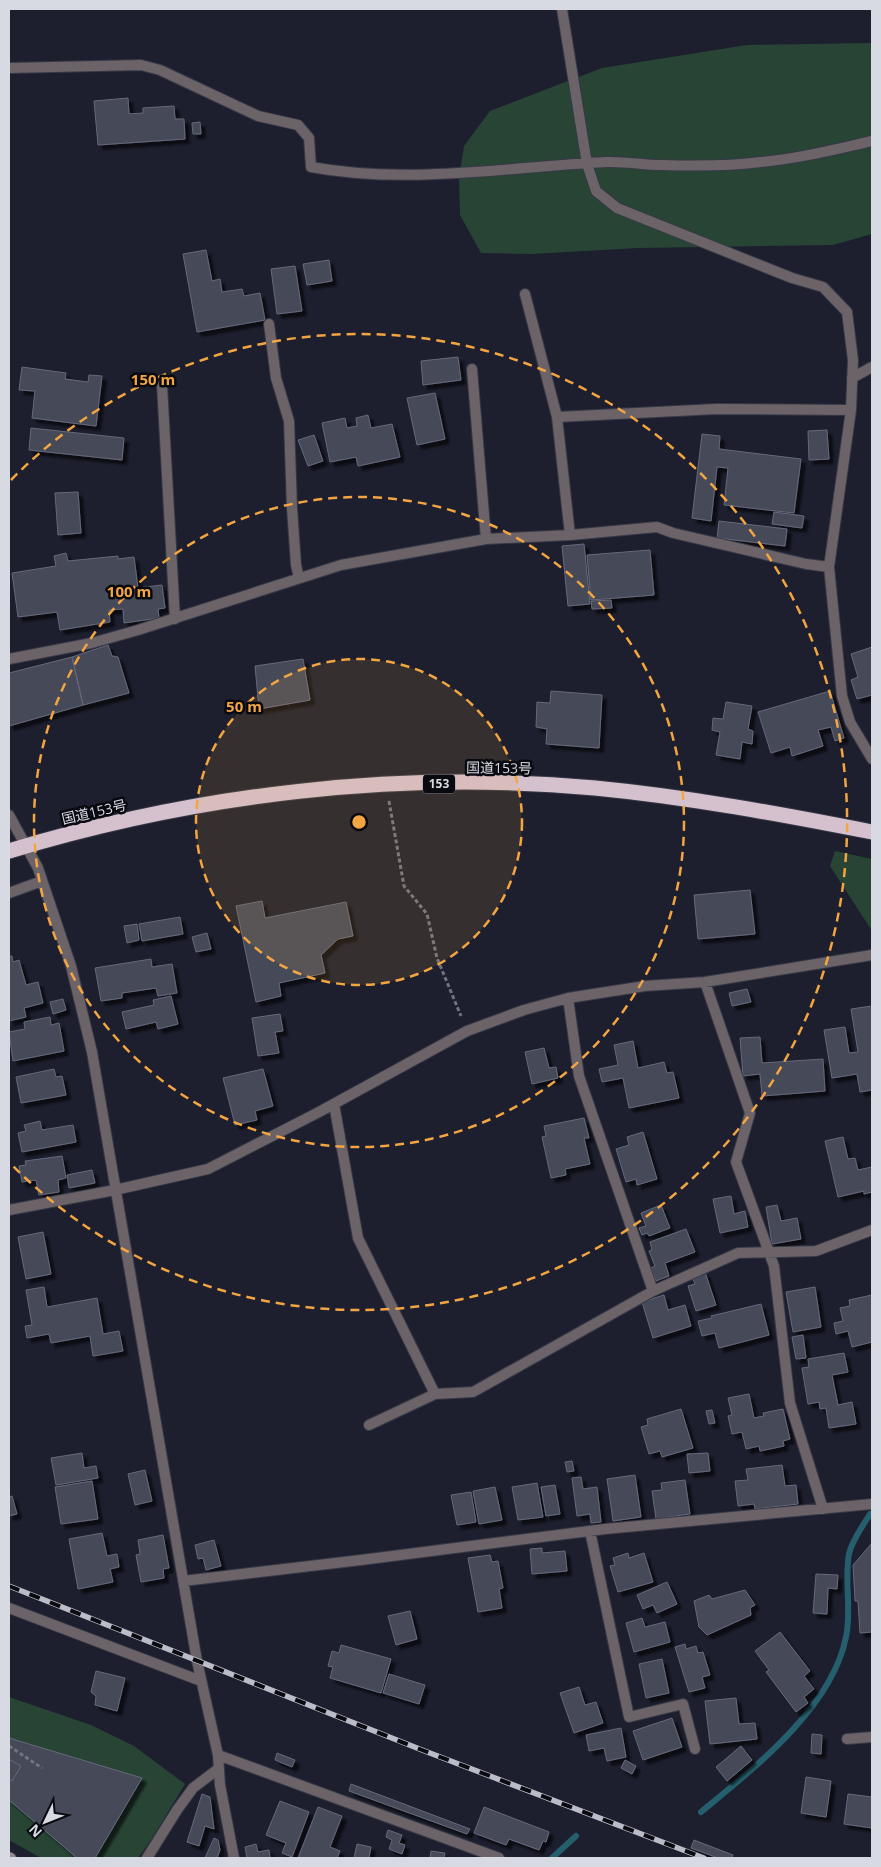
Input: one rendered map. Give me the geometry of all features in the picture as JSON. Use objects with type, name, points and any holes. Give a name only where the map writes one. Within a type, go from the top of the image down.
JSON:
[{"type":"highway","name":"国道153号","points":[[9,851],[80,831],[242,798],[317,790],[451,783],[526,784],[594,788],[704,801],[872,832]]},
{"type":"street","points":[[562,9],[587,164],[596,191],[617,208],[792,278],[823,287],[847,312],[853,360],[851,410],[829,567],[842,696],[850,722],[872,759]]},
{"type":"street","points":[[10,71],[141,65],[160,70],[258,116],[298,126],[309,138],[311,167],[331,171],[398,175],[627,162],[661,165],[761,162],[824,152],[872,140]]},
{"type":"street","points":[[525,294],[557,417],[570,535]]},
{"type":"street","points":[[269,324],[276,378],[289,421],[292,508],[298,578]]},
{"type":"street","points":[[852,378],[872,367]]},
{"type":"street","points":[[472,369],[486,539]]},
{"type":"street","points":[[162,385],[175,619]]},
{"type":"street","points":[[557,417],[716,410],[851,410]]},
{"type":"street","points":[[9,659],[92,643],[175,619],[341,564],[486,539],[570,535],[657,527],[672,533],[806,564],[829,567]]},
{"type":"street","points":[[9,814],[38,868],[70,966],[89,1043],[183,1581],[218,1755],[218,1769],[234,1858]]},
{"type":"street","points":[[9,893],[42,881]]},
{"type":"street","points":[[9,1210],[115,1190],[208,1168],[334,1104],[467,1031],[524,1010],[568,998],[646,986],[705,982],[872,955]]},
{"type":"street","points":[[705,982],[750,1113],[736,1162],[774,1266],[790,1403],[823,1509]]},
{"type":"street","points":[[568,998],[579,1076],[653,1291]]},
{"type":"street","points":[[334,1104],[358,1238],[435,1394]]},
{"type":"street","points":[[369,1425],[435,1394],[473,1392],[653,1291],[738,1253],[816,1250],[872,1230]]},
{"type":"street","points":[[183,1581],[590,1531],[872,1504]]},
{"type":"street","points":[[590,1531],[629,1716],[683,1704],[695,1749]]},
{"type":"street","points":[[9,1608],[202,1681]]},
{"type":"street","points":[[848,1739],[872,1737]]},
{"type":"street","points":[[218,1755],[499,1858]]},
{"type":"street","points":[[147,1858],[193,1788],[218,1769]]},
{"type":"path","points":[[386,786],[404,886],[427,914],[437,958],[467,1031]]},
{"type":"path","points":[[9,1746],[42,1768]]},
{"type":"green space","points":[[872,43],[872,234],[833,245],[638,248],[531,254],[481,253],[460,215],[459,177],[464,146],[490,111],[602,68],[747,45]]},
{"type":"green space","points":[[835,851],[872,859],[872,931],[830,866]]},
{"type":"green space","points":[[9,1697],[91,1725],[134,1746],[185,1784],[138,1858],[41,1858],[9,1840]]},
{"type":"building","points":[[128,98],[129,114],[143,113],[143,108],[174,106],[175,119],[184,119],[185,139],[98,145],[94,101]]},
{"type":"building","points":[[200,122],[201,134],[193,134],[192,123]]},
{"type":"building","points":[[206,250],[212,281],[220,279],[222,292],[242,289],[244,296],[260,293],[265,320],[197,332],[183,254]]},
{"type":"building","points":[[329,260],[332,281],[307,285],[303,264]]},
{"type":"building","points":[[295,266],[302,311],[277,314],[271,269]]},
{"type":"building","points":[[458,357],[461,380],[423,385],[421,361]]},
{"type":"building","points":[[22,367],[66,373],[65,379],[88,382],[89,375],[102,376],[96,426],[32,418],[35,391],[19,390]]},
{"type":"building","points":[[435,393],[445,439],[417,445],[407,398]]},
{"type":"building","points":[[368,415],[371,428],[392,424],[400,457],[358,466],[356,457],[330,462],[322,423],[345,418],[347,428],[357,426],[356,418]]},
{"type":"building","points":[[31,428],[124,438],[122,460],[29,450]]},
{"type":"building","points":[[827,430],[829,459],[809,460],[808,431]]},
{"type":"building","points":[[702,434],[720,436],[719,449],[801,459],[794,513],[724,505],[728,468],[717,467],[711,521],[692,518]]},
{"type":"building","points":[[314,435],[323,461],[308,466],[298,440]]},
{"type":"building","points":[[78,492],[81,533],[58,535],[55,493]]},
{"type":"building","points":[[774,512],[804,516],[802,528],[772,524]]},
{"type":"building","points":[[719,521],[787,529],[785,546],[717,538]]},
{"type":"building","points":[[584,544],[590,604],[568,606],[562,546]]},
{"type":"building","points":[[650,550],[654,595],[591,600],[587,555]]},
{"type":"building","points":[[66,553],[68,561],[118,556],[118,559],[134,557],[138,588],[162,585],[165,608],[158,609],[159,618],[124,623],[123,609],[109,610],[110,622],[60,630],[57,612],[18,617],[12,573],[56,566],[54,556]]},
{"type":"building","points":[[611,600],[612,608],[592,609],[591,601]]},
{"type":"building","points":[[108,645],[112,656],[118,657],[129,693],[83,705],[72,657]]},
{"type":"building","points":[[872,647],[872,695],[857,699],[851,680],[858,677],[851,654]]},
{"type":"building","points":[[72,657],[83,705],[9,726],[9,673]]},
{"type":"building","points":[[303,659],[310,700],[259,709],[255,666]]},
{"type":"building","points":[[551,691],[602,695],[599,748],[546,744],[547,729],[536,727],[537,702],[550,703]]},
{"type":"building","points":[[830,691],[844,738],[835,741],[831,727],[818,730],[823,746],[792,756],[790,747],[771,753],[758,712]]},
{"type":"building","points":[[726,702],[752,706],[748,729],[753,731],[752,744],[742,742],[740,759],[716,755],[720,732],[712,730],[713,718],[723,719]]},
{"type":"building","points":[[750,890],[755,934],[698,939],[694,895]]},
{"type":"building","points":[[262,901],[265,918],[346,902],[353,936],[338,939],[321,955],[325,973],[279,983],[281,996],[256,1002],[236,906]]},
{"type":"building","points":[[180,917],[183,934],[142,941],[139,924]]},
{"type":"building","points":[[137,924],[139,940],[127,943],[124,926]]},
{"type":"building","points":[[207,933],[211,949],[196,952],[192,937]]},
{"type":"building","points":[[9,956],[12,956],[13,962],[19,960],[26,985],[38,982],[43,1003],[24,1008],[26,1017],[9,1021],[10,1004]]},
{"type":"building","points":[[151,959],[152,967],[172,964],[177,993],[158,996],[156,988],[122,993],[122,998],[101,1001],[95,968]]},
{"type":"building","points":[[747,989],[751,1002],[732,1006],[729,993]]},
{"type":"building","points":[[171,996],[178,1024],[158,1029],[156,1022],[126,1029],[122,1012],[154,1005],[153,1000]]},
{"type":"building","points":[[63,999],[66,1010],[53,1014],[50,1002]]},
{"type":"building","points":[[872,1006],[872,1090],[860,1092],[857,1074],[832,1078],[824,1030],[845,1027],[849,1053],[858,1052],[851,1009]]},
{"type":"building","points":[[280,1014],[283,1031],[275,1032],[279,1053],[258,1056],[252,1018]]},
{"type":"building","points":[[50,1017],[51,1025],[59,1023],[64,1051],[13,1061],[9,1032],[25,1029],[24,1022]]},
{"type":"building","points":[[760,1037],[762,1063],[823,1059],[825,1091],[762,1096],[760,1074],[743,1076],[740,1038]]},
{"type":"building","points":[[633,1041],[638,1068],[664,1062],[667,1073],[673,1072],[679,1098],[629,1108],[623,1078],[602,1082],[599,1069],[618,1065],[614,1045]]},
{"type":"building","points":[[544,1048],[549,1068],[556,1067],[558,1078],[532,1084],[525,1052]]},
{"type":"building","points":[[54,1069],[56,1077],[62,1076],[66,1095],[21,1103],[16,1077]]},
{"type":"building","points":[[263,1069],[273,1106],[255,1111],[257,1120],[235,1125],[223,1078]]},
{"type":"building","points":[[584,1118],[589,1138],[584,1138],[590,1164],[565,1169],[566,1175],[551,1178],[542,1137],[546,1136],[544,1126]]},
{"type":"building","points":[[40,1121],[42,1130],[73,1125],[76,1142],[22,1152],[18,1133],[26,1131],[24,1125]]},
{"type":"building","points":[[643,1132],[657,1179],[637,1185],[636,1179],[626,1182],[616,1149],[629,1145],[627,1137]]},
{"type":"building","points":[[843,1137],[848,1159],[855,1158],[858,1170],[872,1167],[872,1192],[864,1194],[864,1191],[838,1197],[825,1141]]},
{"type":"building","points":[[62,1156],[66,1178],[58,1180],[59,1192],[39,1195],[36,1180],[22,1182],[19,1166],[26,1165],[25,1161]]},
{"type":"building","points":[[92,1170],[95,1183],[69,1188],[67,1175]]},
{"type":"building","points":[[731,1196],[734,1214],[745,1211],[748,1227],[720,1233],[713,1199]]},
{"type":"building","points":[[661,1205],[670,1228],[649,1236],[647,1233],[642,1235],[639,1228],[646,1226],[641,1213]]},
{"type":"building","points":[[777,1205],[781,1221],[797,1218],[801,1239],[772,1244],[766,1207]]},
{"type":"building","points":[[686,1229],[695,1252],[665,1263],[669,1276],[656,1281],[651,1268],[655,1266],[649,1251],[652,1250],[650,1242]]},
{"type":"building","points":[[43,1232],[51,1274],[26,1279],[18,1237]]},
{"type":"building","points":[[705,1272],[716,1305],[696,1311],[688,1286],[695,1284],[692,1276]]},
{"type":"building","points":[[44,1287],[47,1307],[97,1298],[103,1334],[119,1331],[123,1351],[93,1356],[90,1336],[51,1343],[49,1334],[27,1338],[25,1326],[32,1325],[26,1290]]},
{"type":"building","points":[[815,1287],[821,1327],[793,1332],[786,1292]]},
{"type":"building","points":[[664,1295],[668,1310],[685,1305],[691,1326],[653,1338],[642,1302]]},
{"type":"building","points":[[872,1295],[872,1342],[852,1347],[848,1331],[836,1334],[834,1323],[843,1321],[840,1308],[850,1306],[849,1300]]},
{"type":"building","points":[[761,1304],[769,1335],[719,1348],[715,1333],[702,1336],[698,1321]]},
{"type":"building","points":[[803,1335],[806,1358],[796,1359],[792,1337]]},
{"type":"building","points":[[844,1353],[848,1372],[832,1375],[838,1405],[852,1402],[856,1424],[829,1428],[826,1408],[820,1409],[819,1402],[808,1404],[802,1368],[809,1367],[808,1359]]},
{"type":"building","points":[[749,1394],[754,1418],[764,1416],[763,1413],[783,1409],[790,1439],[783,1441],[784,1446],[760,1451],[759,1446],[746,1449],[742,1432],[732,1434],[728,1416],[732,1415],[728,1398]]},
{"type":"building","points":[[681,1409],[693,1448],[662,1457],[660,1451],[649,1454],[641,1427],[648,1425],[647,1419]]},
{"type":"building","points":[[712,1410],[715,1423],[709,1424],[706,1411]]},
{"type":"building","points":[[82,1453],[84,1468],[96,1466],[98,1478],[56,1485],[51,1458]]},
{"type":"building","points":[[708,1453],[710,1471],[689,1473],[687,1454]]},
{"type":"building","points":[[572,1461],[574,1471],[567,1472],[565,1462]]},
{"type":"building","points":[[782,1465],[785,1486],[796,1485],[798,1504],[755,1509],[754,1504],[738,1506],[735,1481],[748,1480],[746,1469]]},
{"type":"building","points":[[145,1470],[152,1501],[135,1505],[128,1474]]},
{"type":"building","points":[[635,1475],[641,1517],[613,1521],[607,1479]]},
{"type":"building","points":[[581,1477],[583,1489],[597,1487],[601,1522],[591,1523],[590,1514],[577,1516],[572,1478]]},
{"type":"building","points":[[685,1480],[690,1514],[656,1519],[652,1491],[662,1490],[661,1483]]},
{"type":"building","points":[[92,1481],[98,1519],[61,1524],[55,1487]]},
{"type":"building","points":[[537,1483],[543,1517],[518,1520],[512,1487]]},
{"type":"building","points":[[555,1485],[560,1514],[546,1516],[541,1487]]},
{"type":"building","points":[[495,1487],[502,1520],[479,1524],[473,1491]]},
{"type":"building","points":[[471,1492],[476,1522],[457,1525],[451,1495]]},
{"type":"building","points":[[12,1496],[17,1514],[9,1516],[9,1497]]},
{"type":"building","points":[[102,1533],[107,1556],[117,1554],[119,1567],[110,1569],[113,1582],[78,1589],[69,1539]]},
{"type":"building","points":[[163,1535],[169,1568],[163,1569],[164,1578],[141,1582],[136,1555],[140,1554],[138,1540]]},
{"type":"building","points":[[214,1540],[221,1566],[206,1570],[203,1558],[198,1559],[195,1545]]},
{"type":"building","points":[[872,1543],[872,1632],[860,1633],[858,1601],[855,1601],[853,1565]]},
{"type":"building","points":[[542,1548],[542,1553],[565,1551],[567,1571],[532,1574],[530,1549]]},
{"type":"building","points":[[628,1553],[629,1558],[644,1553],[653,1582],[618,1592],[610,1566],[615,1565],[613,1558]]},
{"type":"building","points":[[490,1555],[492,1562],[498,1561],[503,1588],[499,1589],[502,1608],[478,1612],[468,1558]]},
{"type":"building","points":[[816,1574],[838,1575],[837,1589],[828,1588],[827,1614],[813,1613]]},
{"type":"building","points":[[667,1582],[677,1604],[657,1613],[653,1605],[643,1609],[637,1595]]},
{"type":"building","points":[[745,1590],[755,1605],[750,1608],[751,1615],[707,1635],[699,1627],[694,1601],[709,1595],[712,1599]]},
{"type":"building","points":[[410,1611],[417,1639],[396,1645],[388,1616]]},
{"type":"building","points":[[642,1618],[645,1627],[665,1622],[670,1642],[634,1652],[626,1623]]},
{"type":"building","points":[[780,1632],[810,1671],[804,1676],[814,1689],[804,1697],[808,1703],[796,1712],[766,1672],[769,1670],[755,1651]]},
{"type":"building","points":[[685,1644],[686,1649],[696,1646],[698,1653],[703,1652],[710,1675],[702,1677],[705,1688],[689,1692],[675,1647]]},
{"type":"building","points":[[341,1645],[391,1659],[381,1693],[330,1678],[333,1667],[328,1666],[332,1651],[339,1653]]},
{"type":"building","points":[[662,1659],[669,1693],[646,1698],[639,1664]]},
{"type":"building","points":[[96,1671],[125,1678],[117,1711],[95,1705],[96,1696],[91,1692]]},
{"type":"building","points":[[389,1674],[425,1685],[419,1704],[383,1693]]},
{"type":"building","points":[[579,1687],[585,1705],[596,1702],[603,1723],[574,1733],[560,1693]]},
{"type":"building","points":[[736,1698],[739,1724],[755,1723],[757,1739],[710,1744],[705,1701]]},
{"type":"building","points":[[672,1718],[682,1747],[643,1760],[633,1731]]},
{"type":"building","points":[[621,1728],[626,1757],[607,1761],[604,1748],[589,1751],[586,1735]]},
{"type":"building","points":[[812,1734],[822,1735],[821,1754],[811,1753]]},
{"type":"building","points":[[9,1738],[142,1778],[95,1858],[77,1858],[9,1800]]},
{"type":"building","points":[[741,1746],[752,1760],[727,1781],[716,1767]]},
{"type":"building","points":[[277,1753],[295,1760],[292,1767],[275,1760]]},
{"type":"building","points":[[9,1759],[21,1766],[12,1781],[9,1779]]},
{"type":"building","points":[[625,1760],[636,1766],[632,1774],[621,1768]]},
{"type":"building","points":[[806,1777],[831,1781],[826,1817],[801,1813]]},
{"type":"building","points":[[351,1784],[470,1829],[467,1834],[349,1791]]},
{"type":"building","points":[[202,1794],[210,1797],[214,1829],[205,1826],[199,1846],[187,1842]]},
{"type":"building","points":[[848,1794],[872,1797],[872,1828],[844,1824]]},
{"type":"building","points":[[280,1801],[309,1812],[292,1857],[282,1853],[286,1843],[266,1835]]},
{"type":"building","points":[[318,1807],[342,1816],[330,1847],[340,1851],[337,1858],[298,1858]]},
{"type":"building","points":[[484,1807],[549,1832],[546,1842],[543,1841],[539,1850],[509,1839],[506,1845],[474,1833]]},
{"type":"building","points":[[388,1830],[402,1835],[399,1843],[405,1845],[402,1854],[389,1849],[392,1840],[386,1837]]},
{"type":"building","points":[[214,1838],[218,1840],[220,1850],[217,1858],[205,1858]]},
{"type":"building","points":[[694,1840],[733,1855],[732,1858],[718,1858],[691,1848]]},
{"type":"building","points":[[256,1844],[258,1852],[269,1850],[270,1858],[247,1858],[245,1847]]},
{"type":"building","points":[[357,1844],[371,1847],[369,1858],[354,1858]]},
{"type":"building","points":[[431,1851],[445,1853],[444,1858],[430,1858]]},
{"type":"waterway","points":[[701,1812],[744,1776],[788,1735],[825,1688],[838,1663],[848,1627],[847,1575],[849,1554],[858,1533],[870,1514],[872,1514]]},
{"type":"waterway","points":[[552,1858],[576,1836]]},
{"type":"railway","points":[[9,1586],[422,1750],[704,1858]]}]
